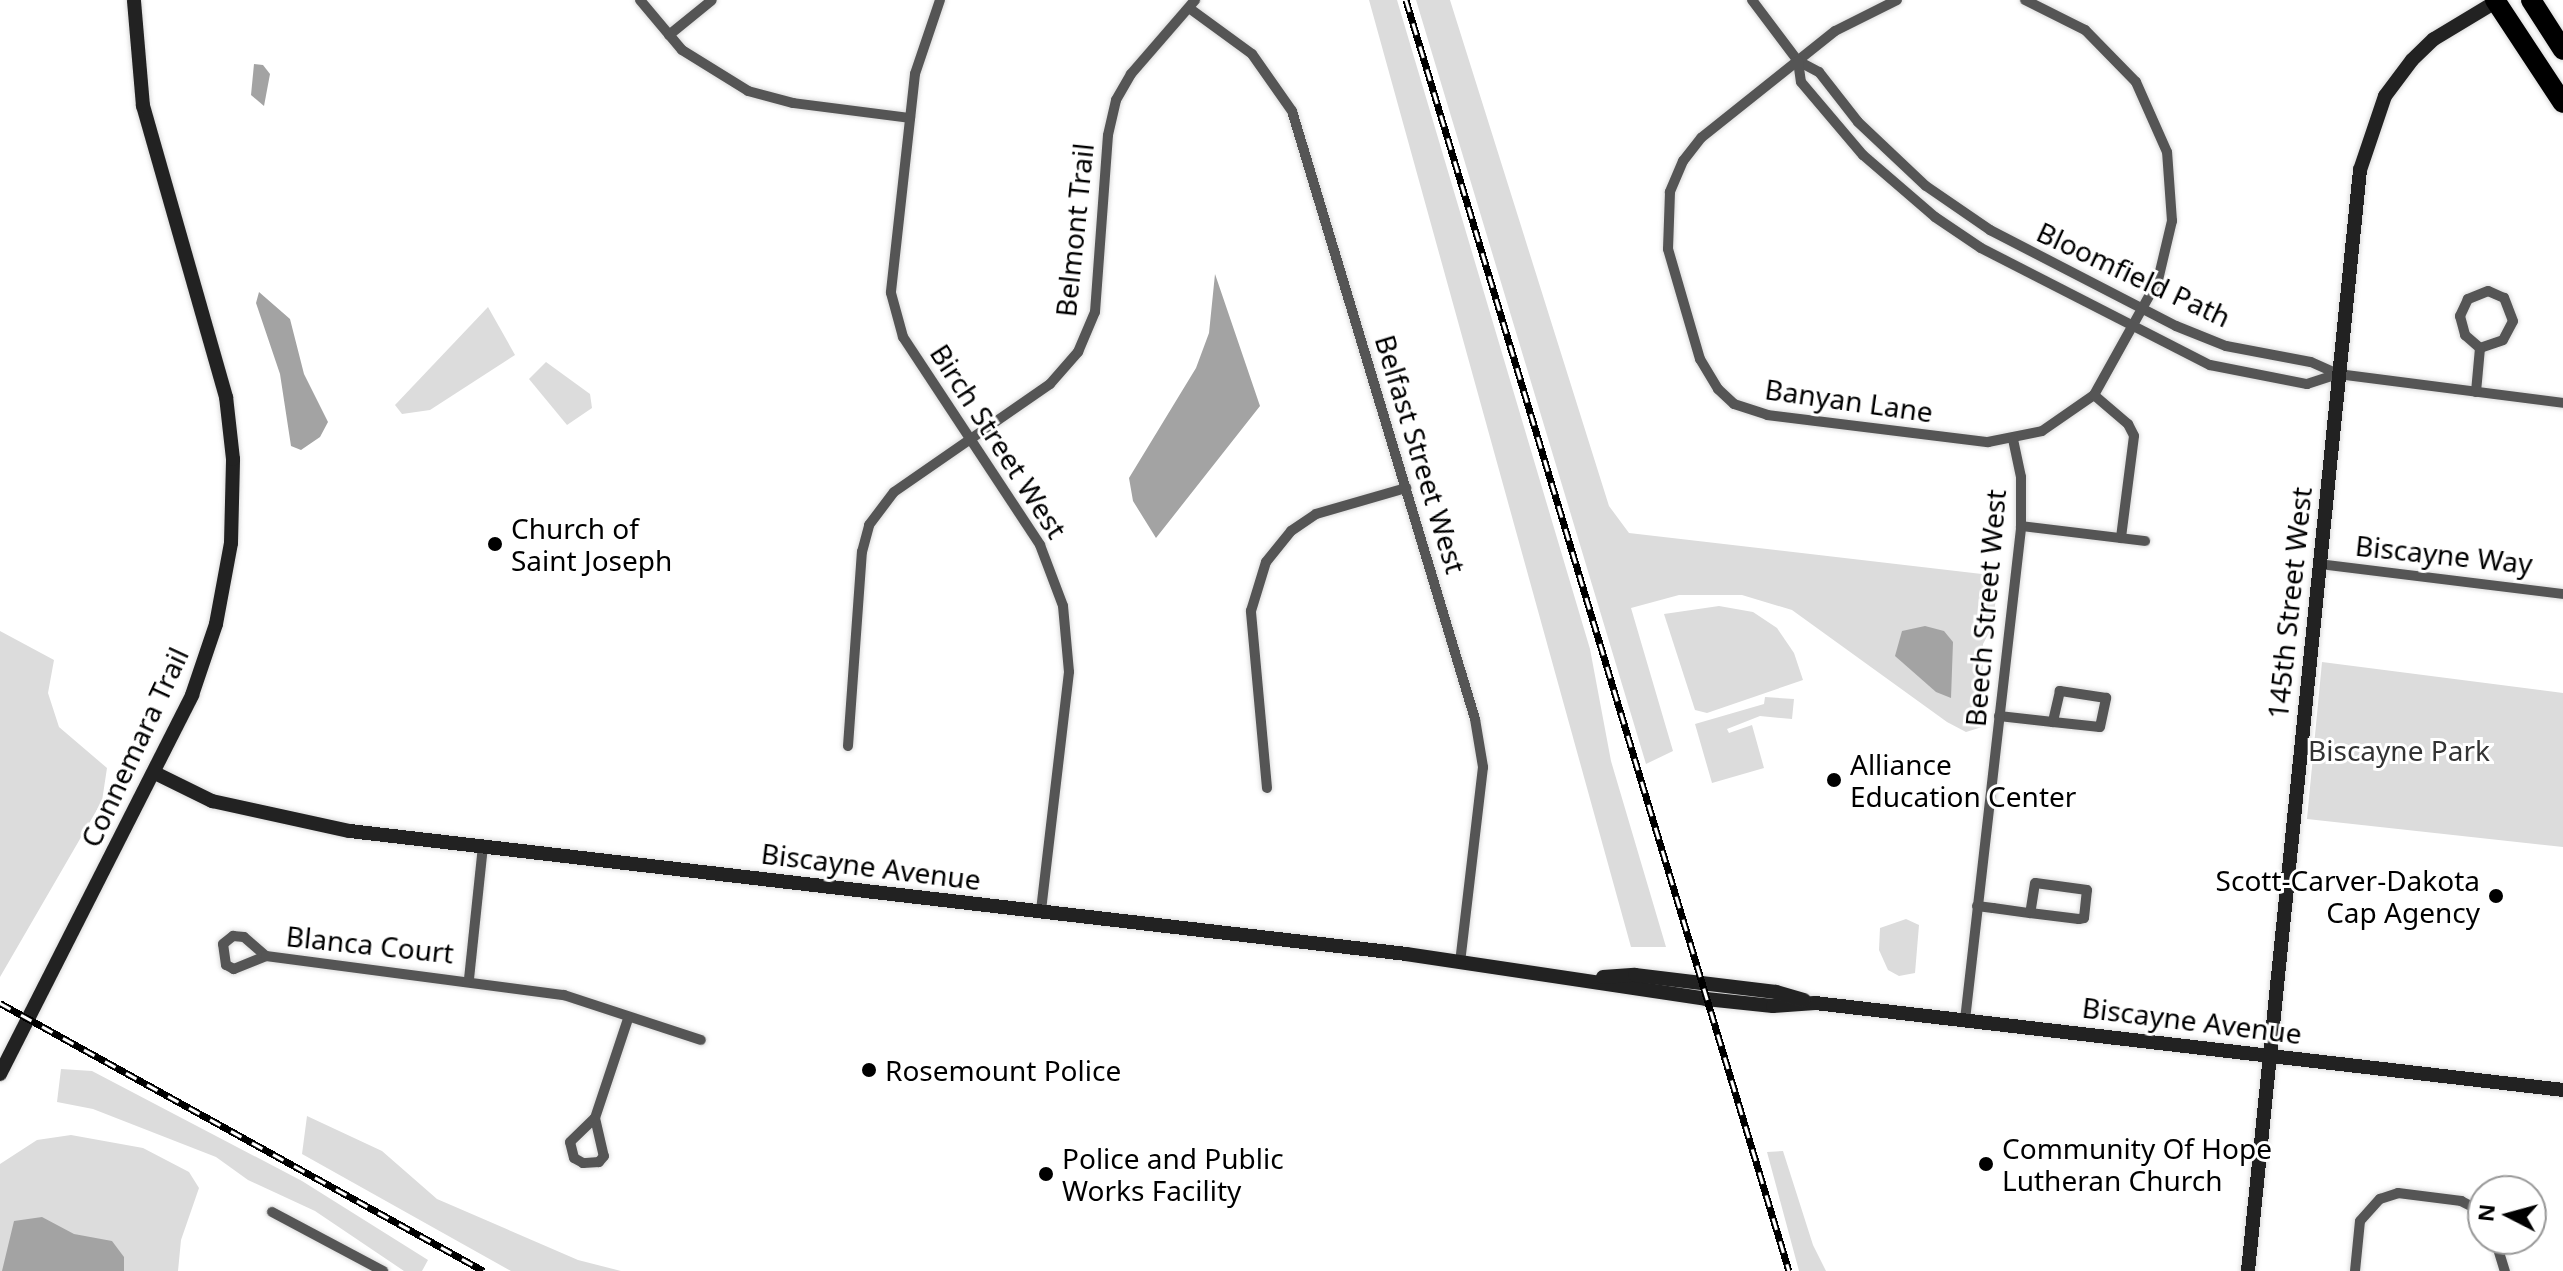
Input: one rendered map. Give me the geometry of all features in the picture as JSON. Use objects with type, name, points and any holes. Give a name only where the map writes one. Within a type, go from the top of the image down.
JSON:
[{"type":"highway","points":[[2531,0],[2563,50]]},
{"type":"highway","points":[[2497,1],[2563,103]]},
{"type":"street","name":"Connemara Trail","points":[[0,1074],[192,695],[216,624],[231,543],[233,459],[217,359],[143,106],[134,0]]},
{"type":"street","points":[[640,0],[669,35],[705,69],[748,91],[793,103],[910,118]]},
{"type":"street","points":[[669,35],[712,0]]},
{"type":"street","name":"Birch Street West","points":[[940,0],[919,53],[910,118],[892,278],[896,322],[1040,545],[1066,619],[1068,680],[1041,912]]},
{"type":"street","name":"Bloomfield Path","points":[[1752,0],[1798,61],[1819,72],[1876,141],[1944,200],[1990,230],[2144,310],[2213,341],[2311,362],[2338,374]]},
{"type":"street","name":"Banyan Lane","points":[[1897,0],[1849,22],[1709,129],[1683,161],[1670,192],[1668,249],[1705,370],[1725,397],[1756,413],[1961,440],[2013,440],[2055,425],[2094,395],[2144,310],[2162,269],[2172,221],[2171,172],[2160,131],[2136,82],[2113,54],[2069,20],[2025,0]]},
{"type":"street","name":"145th Street West","points":[[2248,1271],[2338,374],[2367,136],[2385,96],[2412,60],[2434,39],[2497,1]]},
{"type":"street","name":"Belmont Trail","points":[[848,746],[864,537],[876,512],[894,492],[1060,375],[1086,339],[1095,312],[1108,135],[1116,100],[1131,74],[1192,4]]},
{"type":"street","name":"Belfast Street West","points":[[1192,4],[1252,54],[1292,111],[1482,751],[1460,962]]},
{"type":"street","name":"Bloomfield Path","points":[[1798,61],[1801,82],[1834,124],[1915,201],[1981,248],[2202,362],[2252,376],[2307,384],[2338,374]]},
{"type":"street","points":[[2488,291],[2504,298],[2513,321],[2503,340],[2480,348],[2465,335],[2460,316],[2468,299],[2488,291]]},
{"type":"street","points":[[2476,392],[2480,348]]},
{"type":"street","points":[[2338,374],[2563,403]]},
{"type":"street","points":[[2094,395],[2128,424],[2134,436],[2121,538]]},
{"type":"street","name":"Beech Street West","points":[[1965,1020],[2021,526],[2021,477],[2013,440]]},
{"type":"street","points":[[1267,788],[1251,611],[1266,562],[1291,531],[1316,514],[1406,488]]},
{"type":"street","points":[[2021,526],[2145,541]]},
{"type":"street","name":"Biscayne Way","points":[[2319,564],[2563,594]]},
{"type":"street","points":[[1999,716],[2053,722],[2102,727],[2106,698],[2060,691],[2053,722]]},
{"type":"street","name":"Biscayne Avenue","points":[[155,773],[212,801],[291,822],[1590,978],[1691,997],[1773,1006],[1815,1003],[2563,1090]]},
{"type":"street","points":[[469,979],[483,846]]},
{"type":"street","points":[[1977,906],[2030,913],[2084,918],[2087,890],[2035,883],[2030,913]]},
{"type":"street","name":"Blanca Court","points":[[266,956],[469,979],[564,995],[628,1019],[701,1040]]},
{"type":"street","points":[[595,1118],[628,1019]]},
{"type":"street","points":[[2355,1271],[2360,1221],[2380,1199],[2398,1193],[2445,1199],[2467,1207]]},
{"type":"street","points":[[272,1212],[383,1271]]},
{"type":"green space","points":[[1369,0],[1397,0],[1590,649],[1611,761],[1666,947],[1631,947]]},
{"type":"green space","points":[[1416,0],[1450,0],[1609,506],[1629,533],[1999,576],[1992,627],[1983,644],[1982,727],[1966,732],[1947,722],[1792,610],[1742,595],[1679,595],[1631,608],[1673,751],[1646,764]]},
{"type":"green space","points":[[488,307],[515,355],[430,410],[402,414],[395,405]]},
{"type":"green space","points":[[546,362],[590,394],[592,408],[567,425],[529,379]]},
{"type":"green space","points":[[1719,606],[1753,612],[1777,628],[1794,653],[1803,680],[1707,713],[1695,710],[1664,614]]},
{"type":"green space","points":[[0,631],[54,660],[48,693],[59,727],[107,768],[102,801],[0,977]]},
{"type":"green space","name":"Biscayne Park","points":[[2322,662],[2563,693],[2563,847],[2307,819]]},
{"type":"green space","points":[[1765,697],[1794,699],[1792,719],[1760,716],[1727,729],[1729,733],[1752,725],[1764,768],[1712,783],[1695,724],[1764,704]]},
{"type":"green space","points":[[1906,919],[1919,925],[1915,973],[1899,976],[1888,970],[1879,950],[1880,928]]},
{"type":"green space","points":[[61,1069],[92,1071],[302,1181],[428,1260],[422,1271],[404,1271],[315,1211],[248,1180],[216,1157],[93,1109],[57,1102]]},
{"type":"green space","points":[[307,1116],[382,1151],[437,1199],[578,1260],[621,1271],[511,1271],[302,1154]]},
{"type":"green space","points":[[71,1135],[143,1148],[189,1172],[199,1188],[181,1240],[178,1271],[0,1271],[0,1164],[37,1140]]},
{"type":"green space","points":[[1783,1151],[1813,1245],[1826,1271],[1799,1271],[1767,1152]]},
{"type":"shaded area","points":[[254,64],[263,65],[270,74],[264,106],[251,95]]},
{"type":"shaded area","points":[[1215,274],[1260,406],[1156,538],[1133,501],[1129,478],[1196,368],[1209,333]]},
{"type":"shaded area","points":[[259,292],[290,319],[304,374],[328,422],[320,437],[301,450],[291,446],[280,374],[256,303]]},
{"type":"shaded area","points":[[1925,626],[1944,631],[1953,642],[1951,698],[1936,692],[1895,656],[1902,631]]},
{"type":"shaded area","points":[[42,1217],[74,1234],[112,1241],[124,1257],[124,1271],[2,1271],[14,1221]]},
{"type":"railway","points":[[1406,0],[1789,1271]]},
{"type":"railway","points":[[0,1003],[484,1271]]},
{"type":"place","name":"Church of Saint Joseph","points":[[495,544]]},
{"type":"place","name":"Alliance Education Center","points":[[1834,780]]},
{"type":"place","name":"Scott-Carver-Dakota Cap Agency","points":[[2496,896]]},
{"type":"place","name":"Rosemount Police","points":[[869,1070]]},
{"type":"place","name":"Community Of Hope Lutheran Church","points":[[1986,1164]]},
{"type":"place","name":"Police and Public Works Facility","points":[[1046,1174]]}]
